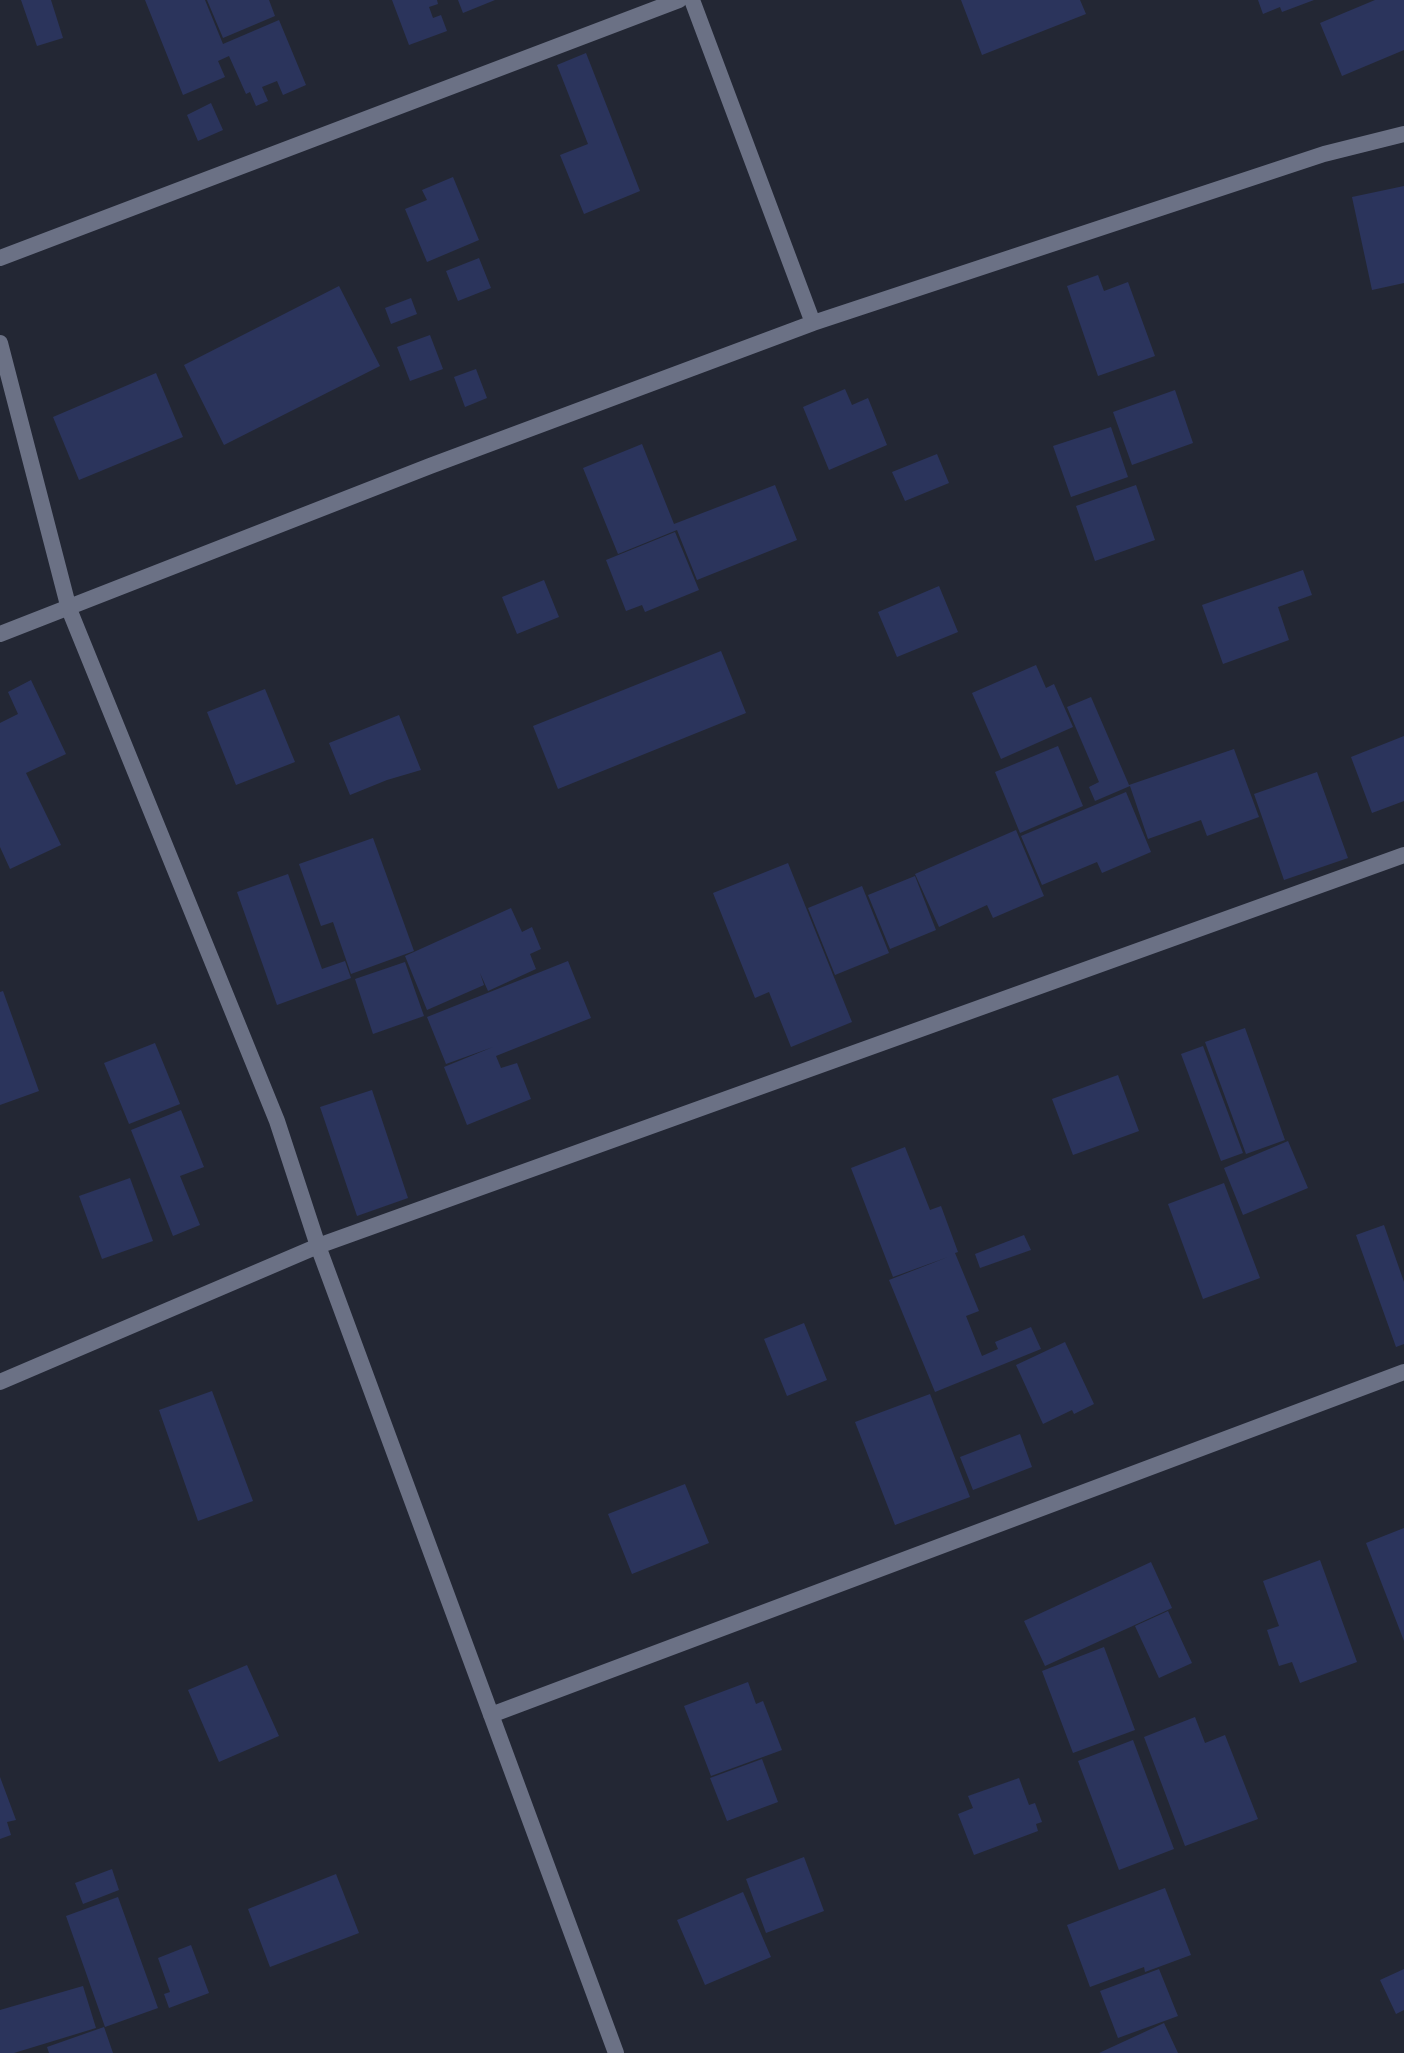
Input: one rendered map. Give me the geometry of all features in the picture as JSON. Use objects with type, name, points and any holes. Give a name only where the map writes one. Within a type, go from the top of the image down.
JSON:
[{"type":"street","points":[[0,258],[679,0]]},
{"type":"street","points":[[692,0],[813,323]]},
{"type":"street","points":[[0,634],[430,466],[813,323],[1324,154],[1404,134]]},
{"type":"street","points":[[0,343],[69,609],[277,1121],[318,1246],[616,2053]]},
{"type":"street","points":[[0,1382],[318,1246],[1404,855]]},
{"type":"street","points":[[491,1715],[1404,1372]]},
{"type":"building","points":[[21,0],[51,0],[63,38],[37,46]]},
{"type":"building","points":[[145,0],[205,0],[223,44],[279,20],[306,85],[283,95],[277,81],[262,87],[268,101],[256,106],[250,92],[246,94],[229,56],[218,61],[225,77],[183,95]]},
{"type":"building","points":[[207,0],[269,0],[275,16],[223,38]]},
{"type":"building","points":[[392,0],[437,0],[438,4],[429,7],[433,18],[441,15],[447,31],[409,45]]},
{"type":"building","points":[[458,0],[495,0],[463,13]]},
{"type":"building","points":[[961,0],[1080,0],[1086,14],[982,55]]},
{"type":"building","points":[[1258,0],[1314,0],[1282,12],[1280,7],[1263,14]]},
{"type":"building","points":[[1375,0],[1404,0],[1404,50],[1342,76],[1320,23]]},
{"type":"building","points":[[586,53],[640,191],[584,214],[560,155],[588,144],[557,65]]},
{"type":"building","points":[[211,103],[223,130],[198,141],[187,115]]},
{"type":"building","points":[[453,177],[479,240],[427,262],[405,209],[427,200],[422,190]]},
{"type":"building","points":[[1404,186],[1404,283],[1372,290],[1352,197]]},
{"type":"building","points":[[479,258],[491,288],[458,301],[446,271]]},
{"type":"building","points":[[1098,275],[1104,291],[1128,282],[1155,356],[1098,376],[1067,286]]},
{"type":"building","points":[[339,286],[380,366],[224,445],[184,365]]},
{"type":"building","points":[[411,298],[417,314],[391,324],[385,308]]},
{"type":"building","points":[[430,335],[443,369],[410,381],[397,347]]},
{"type":"building","points":[[476,369],[487,398],[465,407],[454,377]]},
{"type":"building","points":[[156,373],[183,437],[79,480],[53,417]]},
{"type":"building","points":[[845,389],[852,405],[868,398],[887,445],[829,470],[803,407]]},
{"type":"building","points":[[1175,390],[1193,443],[1132,465],[1113,412]]},
{"type":"building","points":[[1111,427],[1128,477],[1071,497],[1053,446]]},
{"type":"building","points":[[642,444],[674,524],[775,485],[797,540],[697,580],[677,530],[618,554],[583,468]]},
{"type":"building","points":[[937,454],[949,483],[905,501],[892,472]]},
{"type":"building","points":[[1136,485],[1155,540],[1095,561],[1076,506]]},
{"type":"building","points":[[675,532],[699,590],[645,612],[642,605],[626,611],[606,560]]},
{"type":"building","points":[[1303,570],[1312,595],[1278,607],[1289,640],[1223,664],[1202,605]]},
{"type":"building","points":[[544,580],[559,617],[517,634],[502,597]]},
{"type":"building","points":[[939,586],[958,632],[897,657],[878,612]]},
{"type":"building","points":[[721,651],[746,713],[558,789],[533,726]]},
{"type":"building","points":[[1036,665],[1046,688],[1054,684],[1073,727],[1001,759],[972,693]]},
{"type":"building","points":[[31,680],[66,754],[26,773],[61,845],[10,869],[0,847],[0,723],[18,714],[8,692]]},
{"type":"building","points":[[265,689],[295,762],[236,785],[207,712]]},
{"type":"building","points":[[1091,697],[1129,785],[1234,749],[1259,817],[1207,836],[1201,820],[1148,839],[1130,786],[1095,801],[1089,787],[1099,782],[1067,707]]},
{"type":"building","points":[[399,715],[421,770],[350,795],[329,743]]},
{"type":"building","points":[[1404,736],[1404,801],[1372,813],[1351,757]]},
{"type":"building","points":[[1058,746],[1083,806],[1020,833],[995,772]]},
{"type":"building","points":[[1317,772],[1348,858],[1284,880],[1254,794]]},
{"type":"building","points":[[1126,792],[1151,852],[1102,873],[1097,862],[1042,885],[1021,836]]},
{"type":"building","points":[[1016,830],[1044,896],[993,918],[987,905],[939,927],[915,874]]},
{"type":"building","points":[[373,838],[414,951],[351,974],[333,922],[321,926],[299,864]]},
{"type":"building","points":[[788,863],[852,1022],[791,1047],[769,992],[755,998],[713,893]]},
{"type":"building","points":[[288,874],[322,969],[345,961],[351,978],[277,1005],[237,892]]},
{"type":"building","points":[[915,876],[936,930],[890,949],[868,895]]},
{"type":"building","points":[[862,886],[889,953],[835,975],[808,908]]},
{"type":"building","points":[[511,908],[522,932],[532,927],[541,949],[530,954],[536,969],[488,991],[480,973],[484,985],[427,1010],[405,956]]},
{"type":"building","points":[[568,961],[591,1018],[496,1056],[501,1068],[517,1063],[531,1099],[467,1125],[444,1067],[493,1047],[446,1064],[427,1017]]},
{"type":"building","points":[[405,962],[424,1016],[373,1034],[355,979]]},
{"type":"building","points":[[3,991],[39,1091],[0,1105],[0,992]]},
{"type":"building","points":[[1245,1028],[1285,1140],[1246,1154],[1205,1042]]},
{"type":"building","points":[[155,1043],[180,1104],[129,1124],[104,1063]]},
{"type":"building","points":[[1203,1046],[1243,1153],[1221,1161],[1181,1054]]},
{"type":"building","points":[[1118,1075],[1139,1131],[1073,1155],[1052,1099]]},
{"type":"building","points":[[372,1090],[408,1198],[357,1216],[320,1107]]},
{"type":"building","points":[[181,1110],[204,1167],[180,1176],[200,1225],[173,1236],[131,1130]]},
{"type":"building","points":[[1288,1141],[1308,1188],[1243,1215],[1224,1168]]},
{"type":"building","points":[[905,1147],[930,1210],[941,1206],[958,1252],[955,1253],[979,1311],[966,1316],[982,1356],[998,1349],[995,1342],[1031,1327],[1041,1349],[935,1392],[889,1280],[948,1257],[893,1277],[851,1168]]},
{"type":"building","points":[[130,1178],[153,1241],[102,1259],[79,1196]]},
{"type":"building","points":[[1224,1183],[1260,1278],[1203,1299],[1168,1204]]},
{"type":"building","points":[[1384,1225],[1404,1282],[1404,1344],[1396,1347],[1356,1235]]},
{"type":"building","points":[[1024,1235],[1031,1250],[980,1268],[975,1254]]},
{"type":"building","points":[[804,1323],[827,1380],[787,1396],[764,1339]]},
{"type":"building","points":[[1065,1342],[1094,1404],[1074,1414],[1072,1410],[1043,1424],[1016,1365]]},
{"type":"building","points":[[212,1391],[253,1501],[198,1521],[159,1410]]},
{"type":"building","points":[[930,1394],[970,1497],[895,1525],[855,1422]]},
{"type":"building","points":[[1020,1434],[1032,1467],[973,1490],[960,1457]]},
{"type":"building","points":[[685,1484],[709,1543],[632,1574],[608,1514]]},
{"type":"building","points":[[1404,1528],[1404,1641],[1366,1543]]},
{"type":"building","points":[[1320,1560],[1357,1662],[1300,1683],[1292,1662],[1279,1666],[1267,1630],[1279,1626],[1263,1581]]},
{"type":"building","points":[[1151,1562],[1172,1608],[1045,1666],[1024,1621]]},
{"type":"building","points":[[1168,1611],[1192,1663],[1159,1678],[1135,1626]]},
{"type":"building","points":[[1104,1647],[1135,1730],[1073,1753],[1042,1671]]},
{"type":"building","points":[[247,1665],[279,1736],[219,1762],[188,1690]]},
{"type":"building","points":[[748,1682],[756,1704],[763,1701],[782,1750],[711,1776],[684,1706]]},
{"type":"building","points":[[1195,1717],[1205,1743],[1225,1735],[1258,1819],[1185,1846],[1144,1737]]},
{"type":"building","points":[[1133,1740],[1174,1849],[1119,1870],[1078,1761]]},
{"type":"building","points":[[762,1759],[778,1802],[727,1821],[710,1778]]},
{"type":"building","points":[[0,1777],[16,1820],[7,1822],[11,1835],[0,1839]]},
{"type":"building","points":[[1019,1778],[1029,1805],[1035,1803],[1042,1822],[1036,1824],[1038,1831],[974,1855],[958,1814],[973,1808],[968,1796]]},
{"type":"building","points":[[804,1857],[824,1911],[766,1933],[746,1879]]},
{"type":"building","points":[[112,1869],[119,1890],[83,1904],[75,1883]]},
{"type":"building","points":[[336,1874],[359,1933],[270,1967],[248,1909]]},
{"type":"building","points":[[1165,1888],[1191,1955],[1145,1972],[1144,1967],[1090,1987],[1067,1925]]},
{"type":"building","points":[[743,1892],[771,1957],[705,1985],[677,1920]]},
{"type":"building","points":[[118,1897],[158,2008],[105,2027],[66,1916]]},
{"type":"building","points":[[191,1945],[209,1993],[169,2008],[164,1994],[170,1992],[158,1958]]},
{"type":"building","points":[[1159,1969],[1178,2016],[1118,2038],[1100,1991]]},
{"type":"building","points":[[1404,1969],[1404,2010],[1396,2014],[1380,1980]]},
{"type":"building","points":[[83,1986],[96,2028],[14,2053],[0,2053],[0,2010]]},
{"type":"building","points":[[1164,2023],[1178,2053],[1099,2053]]},
{"type":"building","points":[[104,2027],[113,2053],[49,2053],[47,2047]]}]
